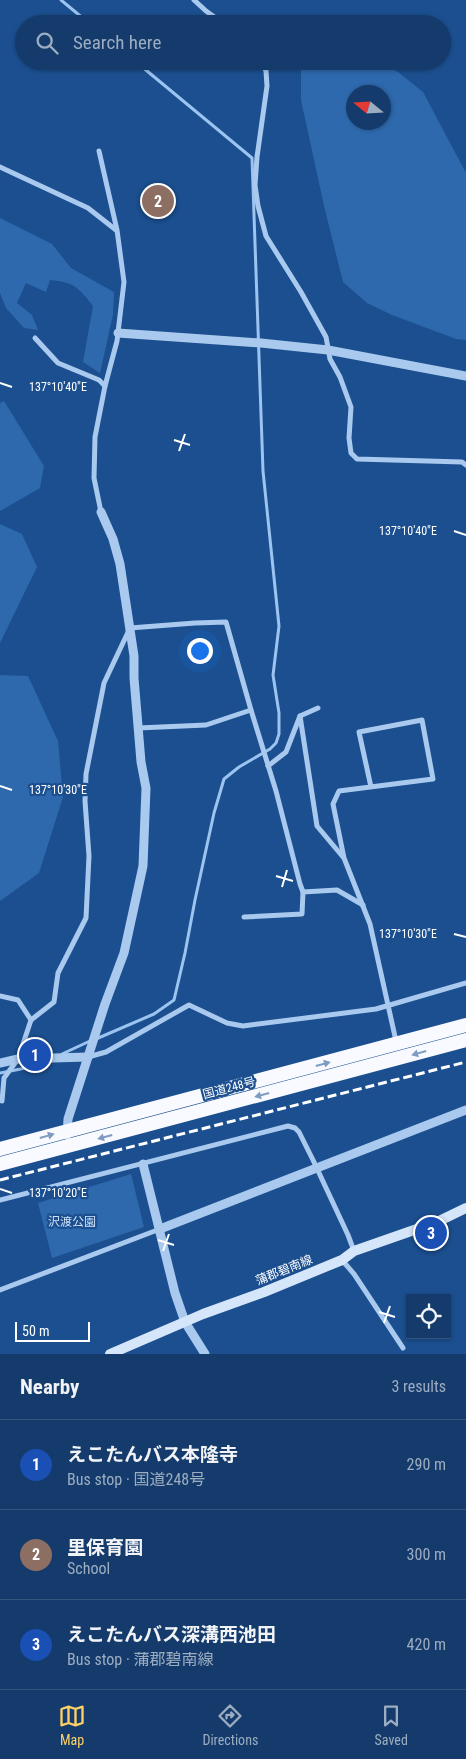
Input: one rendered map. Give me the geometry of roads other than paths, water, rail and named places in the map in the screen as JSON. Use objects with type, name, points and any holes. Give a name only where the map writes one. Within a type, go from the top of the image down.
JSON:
[{"type":"highway","name":"国道248号","points":[[0,1149],[466,1025]]},
{"type":"highway","name":"国道248号","points":[[0,1164],[466,1040]]},
{"type":"main road","name":"蒲郡碧南線","points":[[110,1354],[342,1260],[354,1251],[437,1222],[466,1208]]},
{"type":"street","points":[[194,0],[212,15]]},
{"type":"street","points":[[266,70],[268,86],[256,166],[255,184],[258,206],[266,236],[326,337],[330,359],[340,377],[351,406],[349,438],[351,453],[357,460],[462,462],[466,465]]},
{"type":"street","points":[[69,1146],[66,1131],[68,1119],[124,953],[143,866],[146,788],[141,762],[134,656],[120,564],[112,539],[100,512],[94,478],[95,437],[118,333],[124,282],[117,230],[99,151]]},
{"type":"street","points":[[0,167],[88,208],[117,230]]},
{"type":"street","points":[[118,333],[256,342],[328,350],[466,376]]},
{"type":"street","points":[[35,338],[58,363],[99,380],[105,386]]},
{"type":"street","points":[[130,628],[226,622],[276,791],[287,840],[303,892],[302,914],[244,917]]},
{"type":"street","points":[[2,1100],[4,1078],[18,1060],[31,1020],[54,1002],[58,974],[86,918],[89,856],[86,774],[104,683],[130,628]]},
{"type":"street","points":[[268,766],[286,752],[300,716],[318,708]]},
{"type":"street","points":[[138,728],[206,725],[251,710]]},
{"type":"street","points":[[300,716],[317,826],[344,858]]},
{"type":"street","points":[[371,787],[359,732],[422,720],[433,779],[371,787],[339,791],[332,804],[344,858],[370,924],[380,975],[389,1006],[398,1059]]},
{"type":"street","points":[[303,892],[337,890],[363,905]]},
{"type":"street","points":[[0,1063],[18,1060],[88,1057],[106,1052],[189,1005],[227,1023],[243,1026],[313,1018],[389,1006],[466,983]]},
{"type":"street","points":[[0,996],[18,1000],[31,1020]]},
{"type":"street","points":[[0,1290],[466,1110]]},
{"type":"street","points":[[0,1200],[288,1126],[295,1128],[298,1132],[317,1168],[354,1251]]},
{"type":"street","points":[[143,1164],[175,1293],[186,1322],[205,1354]]},
{"type":"street","points":[[342,1260],[354,1274],[403,1348]]},
{"type":"waterway","points":[[61,0],[79,15]]},
{"type":"waterway","points":[[96,1039],[154,1014],[174,1000],[214,813],[224,779],[239,767],[270,749],[276,743],[279,734],[279,713],[273,675],[279,626],[263,471],[252,158],[146,70]]},
{"type":"waterway","points":[[62,1054],[90,1041]]},
{"type":"waterway","points":[[0,1073],[36,1066],[45,1062]]},
{"type":"railway","points":[[0,1180],[466,1062]]},
{"type":"place","name":"里保育園","points":[[158,201]]},
{"type":"place","name":"えこたんバス本隆寺","points":[[35,1055]]},
{"type":"place","name":"えこたんバス深溝西池田","points":[[431,1233]]},
{"type":"park label","name":"沢渡公園","points":[[72,1222]]}]
